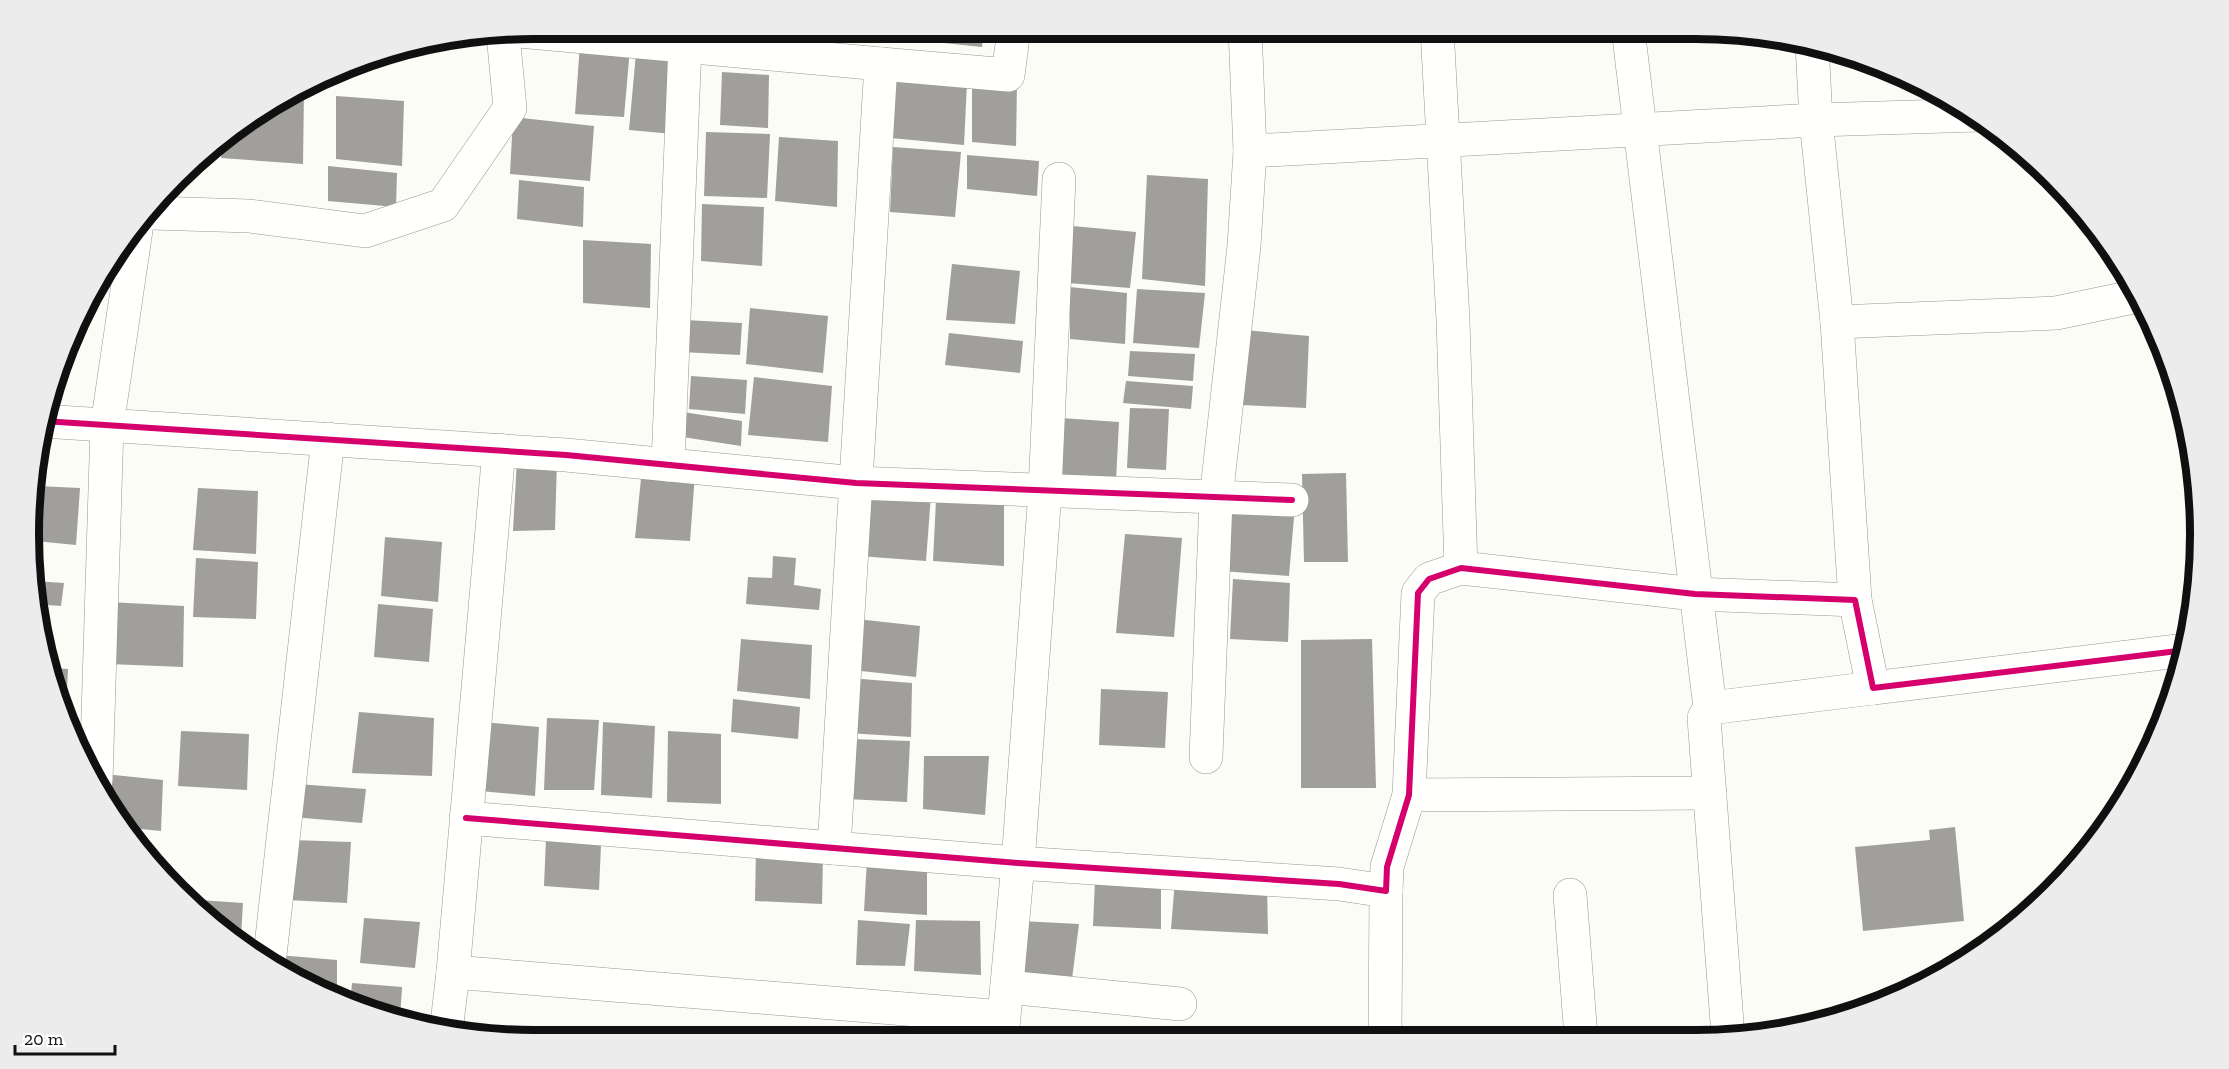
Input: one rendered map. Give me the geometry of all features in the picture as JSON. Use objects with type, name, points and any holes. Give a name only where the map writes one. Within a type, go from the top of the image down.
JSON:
[{"type":"street","points":[[614,39],[685,45],[808,42],[881,64],[1008,75],[1013,39]]},
{"type":"street","points":[[1206,757],[1216,499],[1244,246],[1250,151],[1245,39]]},
{"type":"street","points":[[1438,39],[1453,320],[1461,568]]},
{"type":"street","points":[[1629,39],[1710,708],[1704,718],[1727,1029]]},
{"type":"street","points":[[158,213],[249,216],[365,231],[443,205],[510,108],[504,40]]},
{"type":"street","points":[[668,465],[685,45]]},
{"type":"street","points":[[1813,54],[1816,120],[1838,322],[1855,600],[1873,688]]},
{"type":"street","points":[[834,848],[881,64]]},
{"type":"street","points":[[1250,151],[1816,120],[1960,116]]},
{"type":"street","points":[[1004,1014],[1018,863],[1045,491],[1059,179]]},
{"type":"street","points":[[96,766],[107,426],[134,243]]},
{"type":"street","points":[[1838,322],[2056,313],[2130,298]]},
{"type":"street","points":[[53,422],[499,450],[856,483],[1216,499],[1292,500]]},
{"type":"street","points":[[270,953],[328,439]]},
{"type":"street","points":[[447,1022],[499,450]]},
{"type":"street","points":[[1384,1030],[1387,867],[1409,795],[1418,593],[1429,579],[1461,568],[1695,594],[1855,600]]},
{"type":"street","points":[[1710,708],[2175,652]]},
{"type":"street","points":[[1409,795],[1710,793]]},
{"type":"street","points":[[466,818],[1018,863],[1339,884],[1386,891]]},
{"type":"street","points":[[1570,895],[1580,1030]]},
{"type":"street","points":[[453,972],[1004,1014],[1180,1004]]},
{"type":"building","points":[[905,39],[983,39],[982,47]]},
{"type":"building","points":[[580,44],[630,48],[624,117],[575,114]]},
{"type":"building","points":[[636,53],[677,59],[673,134],[629,130]]},
{"type":"building","points":[[722,72],[769,75],[768,128],[720,125]]},
{"type":"building","points":[[893,77],[967,83],[964,145],[891,138]]},
{"type":"building","points":[[972,81],[1017,82],[1016,146],[972,142]]},
{"type":"building","points":[[304,96],[303,164],[221,158],[222,150],[233,141]]},
{"type":"building","points":[[336,96],[404,101],[402,166],[336,159]]},
{"type":"building","points":[[513,117],[594,126],[590,181],[510,174]]},
{"type":"building","points":[[706,132],[770,134],[767,198],[704,196]]},
{"type":"building","points":[[779,137],[838,141],[837,207],[775,201]]},
{"type":"building","points":[[893,147],[961,152],[955,217],[890,212]]},
{"type":"building","points":[[967,155],[1039,161],[1037,196],[967,189]]},
{"type":"building","points":[[328,166],[397,173],[396,207],[328,201]]},
{"type":"building","points":[[1147,175],[1208,179],[1205,286],[1142,279]]},
{"type":"building","points":[[519,180],[584,187],[583,227],[517,219]]},
{"type":"building","points":[[702,204],[764,207],[762,266],[701,261]]},
{"type":"building","points":[[1073,226],[1136,232],[1130,288],[1068,283]]},
{"type":"building","points":[[583,240],[651,244],[650,308],[583,303]]},
{"type":"building","points":[[952,264],[1020,271],[1015,324],[946,320]]},
{"type":"building","points":[[1070,287],[1127,293],[1125,344],[1070,339]]},
{"type":"building","points":[[1137,289],[1205,293],[1199,348],[1133,343]]},
{"type":"building","points":[[750,308],[828,316],[823,373],[746,364]]},
{"type":"building","points":[[685,320],[742,323],[740,355],[681,352]]},
{"type":"building","points":[[1244,330],[1309,336],[1306,408],[1242,405]]},
{"type":"building","points":[[949,333],[1023,341],[1020,373],[945,365]]},
{"type":"building","points":[[1130,351],[1195,354],[1193,381],[1128,376]]},
{"type":"building","points":[[691,376],[747,380],[745,414],[689,409]]},
{"type":"building","points":[[754,377],[832,386],[828,442],[748,435]]},
{"type":"building","points":[[1126,381],[1193,386],[1191,409],[1123,403]]},
{"type":"building","points":[[1130,408],[1169,409],[1166,470],[1127,468]]},
{"type":"building","points":[[676,411],[742,421],[741,446],[676,436]]},
{"type":"building","points":[[1061,418],[1119,422],[1116,481],[1056,478]]},
{"type":"building","points":[[517,460],[557,460],[555,530],[513,531]]},
{"type":"building","points":[[642,469],[695,474],[690,541],[635,538]]},
{"type":"building","points":[[1346,473],[1348,562],[1304,562],[1302,474]]},
{"type":"building","points":[[41,486],[80,488],[76,545],[39,541]]},
{"type":"building","points":[[198,488],[258,491],[256,554],[193,550]]},
{"type":"building","points":[[862,491],[931,495],[926,561],[859,556]]},
{"type":"building","points":[[936,500],[1004,505],[1004,566],[933,561]]},
{"type":"building","points":[[1225,513],[1294,517],[1289,576],[1221,571]]},
{"type":"building","points":[[1125,534],[1182,538],[1174,637],[1116,633]]},
{"type":"building","points":[[385,537],[442,542],[438,602],[381,596]]},
{"type":"building","points":[[773,556],[796,558],[794,585],[821,589],[819,610],[746,604],[748,577],[772,578]]},
{"type":"building","points":[[196,558],[258,562],[256,619],[193,617]]},
{"type":"building","points":[[1233,579],[1290,583],[1288,642],[1230,639]]},
{"type":"building","points":[[41,581],[64,583],[61,606],[44,605]]},
{"type":"building","points":[[109,602],[184,606],[183,667],[109,664]]},
{"type":"building","points":[[378,604],[433,609],[429,662],[374,657]]},
{"type":"building","points":[[857,619],[920,626],[916,677],[852,670]]},
{"type":"building","points":[[741,639],[812,645],[810,699],[737,691]]},
{"type":"building","points":[[1372,639],[1376,788],[1301,788],[1301,640]]},
{"type":"building","points":[[58,668],[68,669],[67,698]]},
{"type":"building","points":[[849,678],[912,683],[911,737],[847,733]]},
{"type":"building","points":[[1101,689],[1168,692],[1165,748],[1099,745]]},
{"type":"building","points":[[733,699],[800,707],[798,739],[731,732]]},
{"type":"building","points":[[359,712],[434,718],[432,776],[352,773]]},
{"type":"building","points":[[547,718],[599,720],[594,790],[544,790]]},
{"type":"building","points":[[483,722],[539,727],[535,796],[480,791]]},
{"type":"building","points":[[603,722],[655,726],[652,798],[601,795]]},
{"type":"building","points":[[181,731],[249,734],[247,790],[178,786]]},
{"type":"building","points":[[668,731],[721,734],[721,804],[667,802]]},
{"type":"building","points":[[851,739],[910,741],[907,802],[847,799]]},
{"type":"building","points":[[924,756],[989,756],[985,815],[923,809]]},
{"type":"building","points":[[104,774],[163,780],[161,831],[136,829],[104,779]]},
{"type":"building","points":[[297,784],[366,789],[362,823],[293,817]]},
{"type":"building","points":[[1955,827],[1964,921],[1863,931],[1855,847],[1930,840],[1929,830]]},
{"type":"building","points":[[546,839],[601,845],[599,890],[544,886]]},
{"type":"building","points":[[292,840],[351,842],[347,903],[287,900]]},
{"type":"building","points":[[756,848],[823,855],[822,904],[755,901]]},
{"type":"building","points":[[867,860],[927,862],[927,915],[864,911]]},
{"type":"building","points":[[1095,880],[1161,882],[1161,929],[1093,926]]},
{"type":"building","points":[[1175,880],[1267,885],[1268,934],[1171,929]]},
{"type":"building","points":[[200,900],[243,903],[241,934]]},
{"type":"building","points":[[364,918],[420,922],[415,968],[360,963]]},
{"type":"building","points":[[858,920],[910,924],[905,966],[856,965]]},
{"type":"building","points":[[916,920],[980,921],[981,975],[914,971]]},
{"type":"building","points":[[1021,921],[1079,924],[1072,979],[1016,974]]},
{"type":"building","points":[[278,955],[337,960],[337,989],[315,979],[278,958]]},
{"type":"building","points":[[352,983],[402,987],[401,1011],[375,1004],[351,994]]},
{"type":"cycle path","points":[[53,422],[566,455],[856,483],[1292,500]]},
{"type":"cycle path","points":[[466,818],[1018,863],[1339,884],[1386,891],[1387,867],[1409,795],[1418,593],[1429,579],[1461,568],[1695,594],[1855,600],[1873,688],[2176,651]]}]
